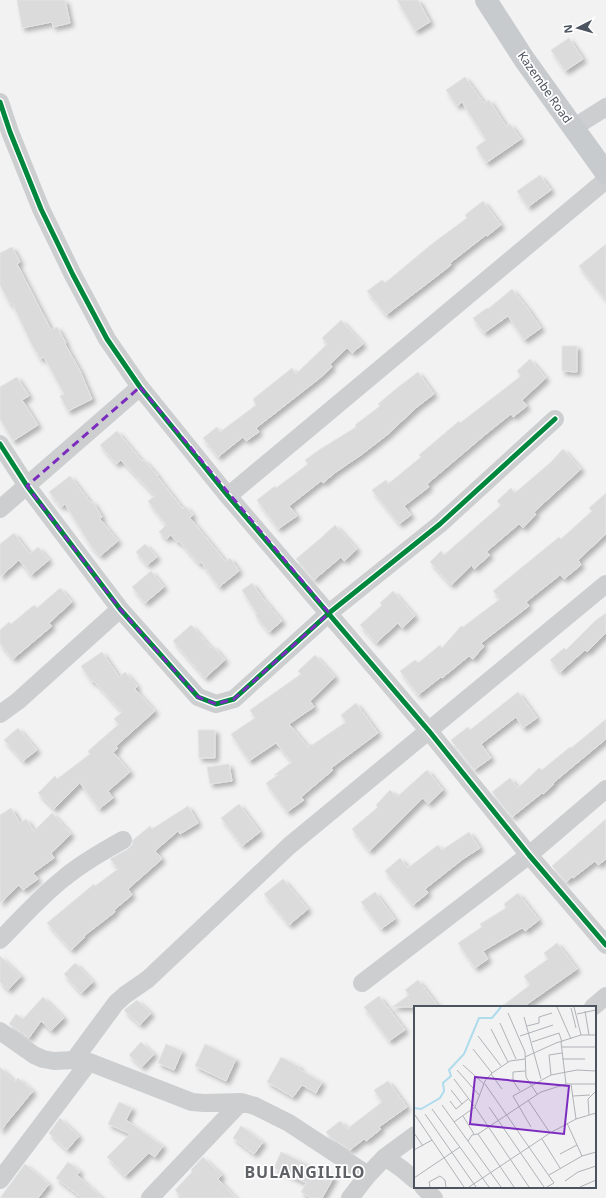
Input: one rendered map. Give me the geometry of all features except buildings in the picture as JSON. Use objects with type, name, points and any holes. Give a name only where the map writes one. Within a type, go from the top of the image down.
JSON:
[{"type":"main road","name":"Kazembe Road","points":[[486,0],[524,59],[606,173]]},
{"type":"street","points":[[0,102],[10,132],[41,209],[73,275],[107,339],[140,387],[228,496],[329,613],[529,855],[606,945]]},
{"type":"street","points":[[574,128],[606,107]]},
{"type":"street","points":[[228,496],[606,180]]},
{"type":"street","points":[[0,509],[140,387]]},
{"type":"street","points":[[0,444],[27,486],[120,609],[198,697],[216,704],[234,699],[329,613],[440,524],[555,419]]},
{"type":"street","points":[[0,1180],[82,1061],[116,1003],[148,979],[289,846],[606,584]]},
{"type":"street","points":[[0,714],[18,701],[120,609]]},
{"type":"street","points":[[362,983],[529,855],[606,789]]},
{"type":"street","points":[[0,940],[64,877],[94,856],[123,840]]},
{"type":"street","points":[[594,1006],[606,996]]},
{"type":"street","points":[[0,1031],[34,1055],[44,1059],[54,1061],[82,1061],[192,1102],[241,1102],[255,1106],[289,1123],[368,1175]]},
{"type":"street","points":[[150,1198],[241,1102]]},
{"type":"street","points":[[350,1198],[384,1157],[414,1135]]},
{"type":"street","points":[[384,1157],[414,1179]]},
{"type":"street","points":[[424,1188],[434,1198]]},
{"type":"highlighted area","points":[[140,387],[329,613],[234,699],[216,704],[198,697],[120,609],[27,486]]},
{"type":"cycle path","points":[[0,102],[10,132],[41,209],[73,275],[107,339],[140,387],[228,496],[429,731],[529,855],[606,945]]},
{"type":"cycle path","points":[[0,444],[27,486],[120,609],[198,697],[216,704],[234,699],[329,613],[440,524],[555,419]]},
{"type":"district","name":"BULANGILILO","points":[[305,1172]]}]
